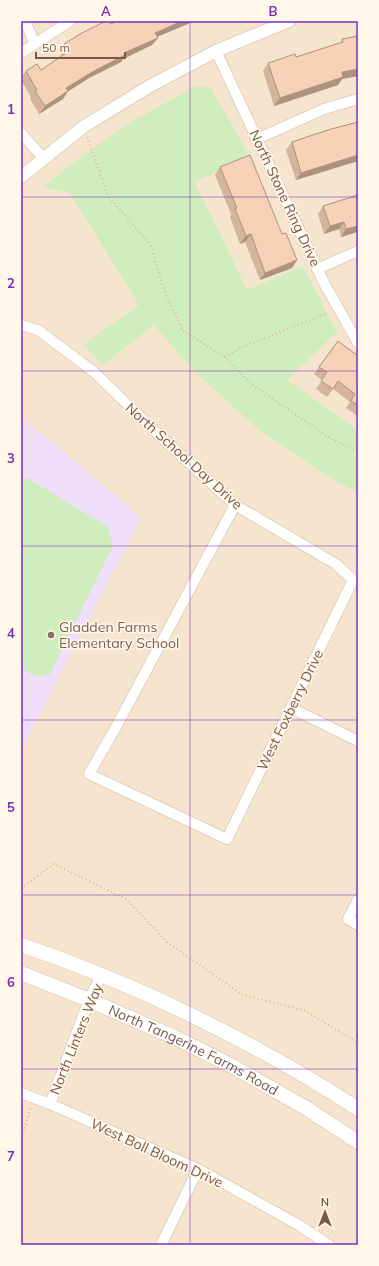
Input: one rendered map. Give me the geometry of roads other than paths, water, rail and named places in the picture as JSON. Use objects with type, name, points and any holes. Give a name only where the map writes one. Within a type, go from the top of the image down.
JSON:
[{"type":"main road","name":"North Tangerine Farms Road","points":[[21,945],[102,974],[246,1042],[319,1083],[358,1109]]},
{"type":"main road","name":"North Tangerine Farms Road","points":[[21,973],[89,1000],[174,1037],[232,1066],[306,1108],[358,1142]]},
{"type":"street","points":[[25,21],[35,44]]},
{"type":"street","points":[[21,53],[70,21]]},
{"type":"street","points":[[21,177],[83,127],[148,87],[216,51],[289,21]]},
{"type":"street","name":"North Stone Ring Drive","points":[[216,51],[317,269],[358,343]]},
{"type":"street","points":[[257,139],[324,109],[358,100]]},
{"type":"street","points":[[21,132],[44,159]]},
{"type":"street","points":[[317,269],[358,251]]},
{"type":"street","name":"North School Day Drive","points":[[21,326],[38,330],[94,372],[161,437],[236,505],[336,564],[353,580]]},
{"type":"street","name":"West Foxberry Drive","points":[[236,505],[89,774],[228,839],[353,580]]},
{"type":"street","points":[[291,708],[358,741]]},
{"type":"street","points":[[358,900],[348,919],[358,925]]},
{"type":"street","name":"North Linters Way","points":[[50,1104],[89,1000],[102,974]]},
{"type":"street","name":"West Boll Bloom Drive","points":[[21,1093],[50,1104],[198,1169],[297,1224],[329,1245]]},
{"type":"street","points":[[161,1245],[198,1169]]},
{"type":"place","name":"Gladden Farms Elementary School","points":[[51,635]]}]
